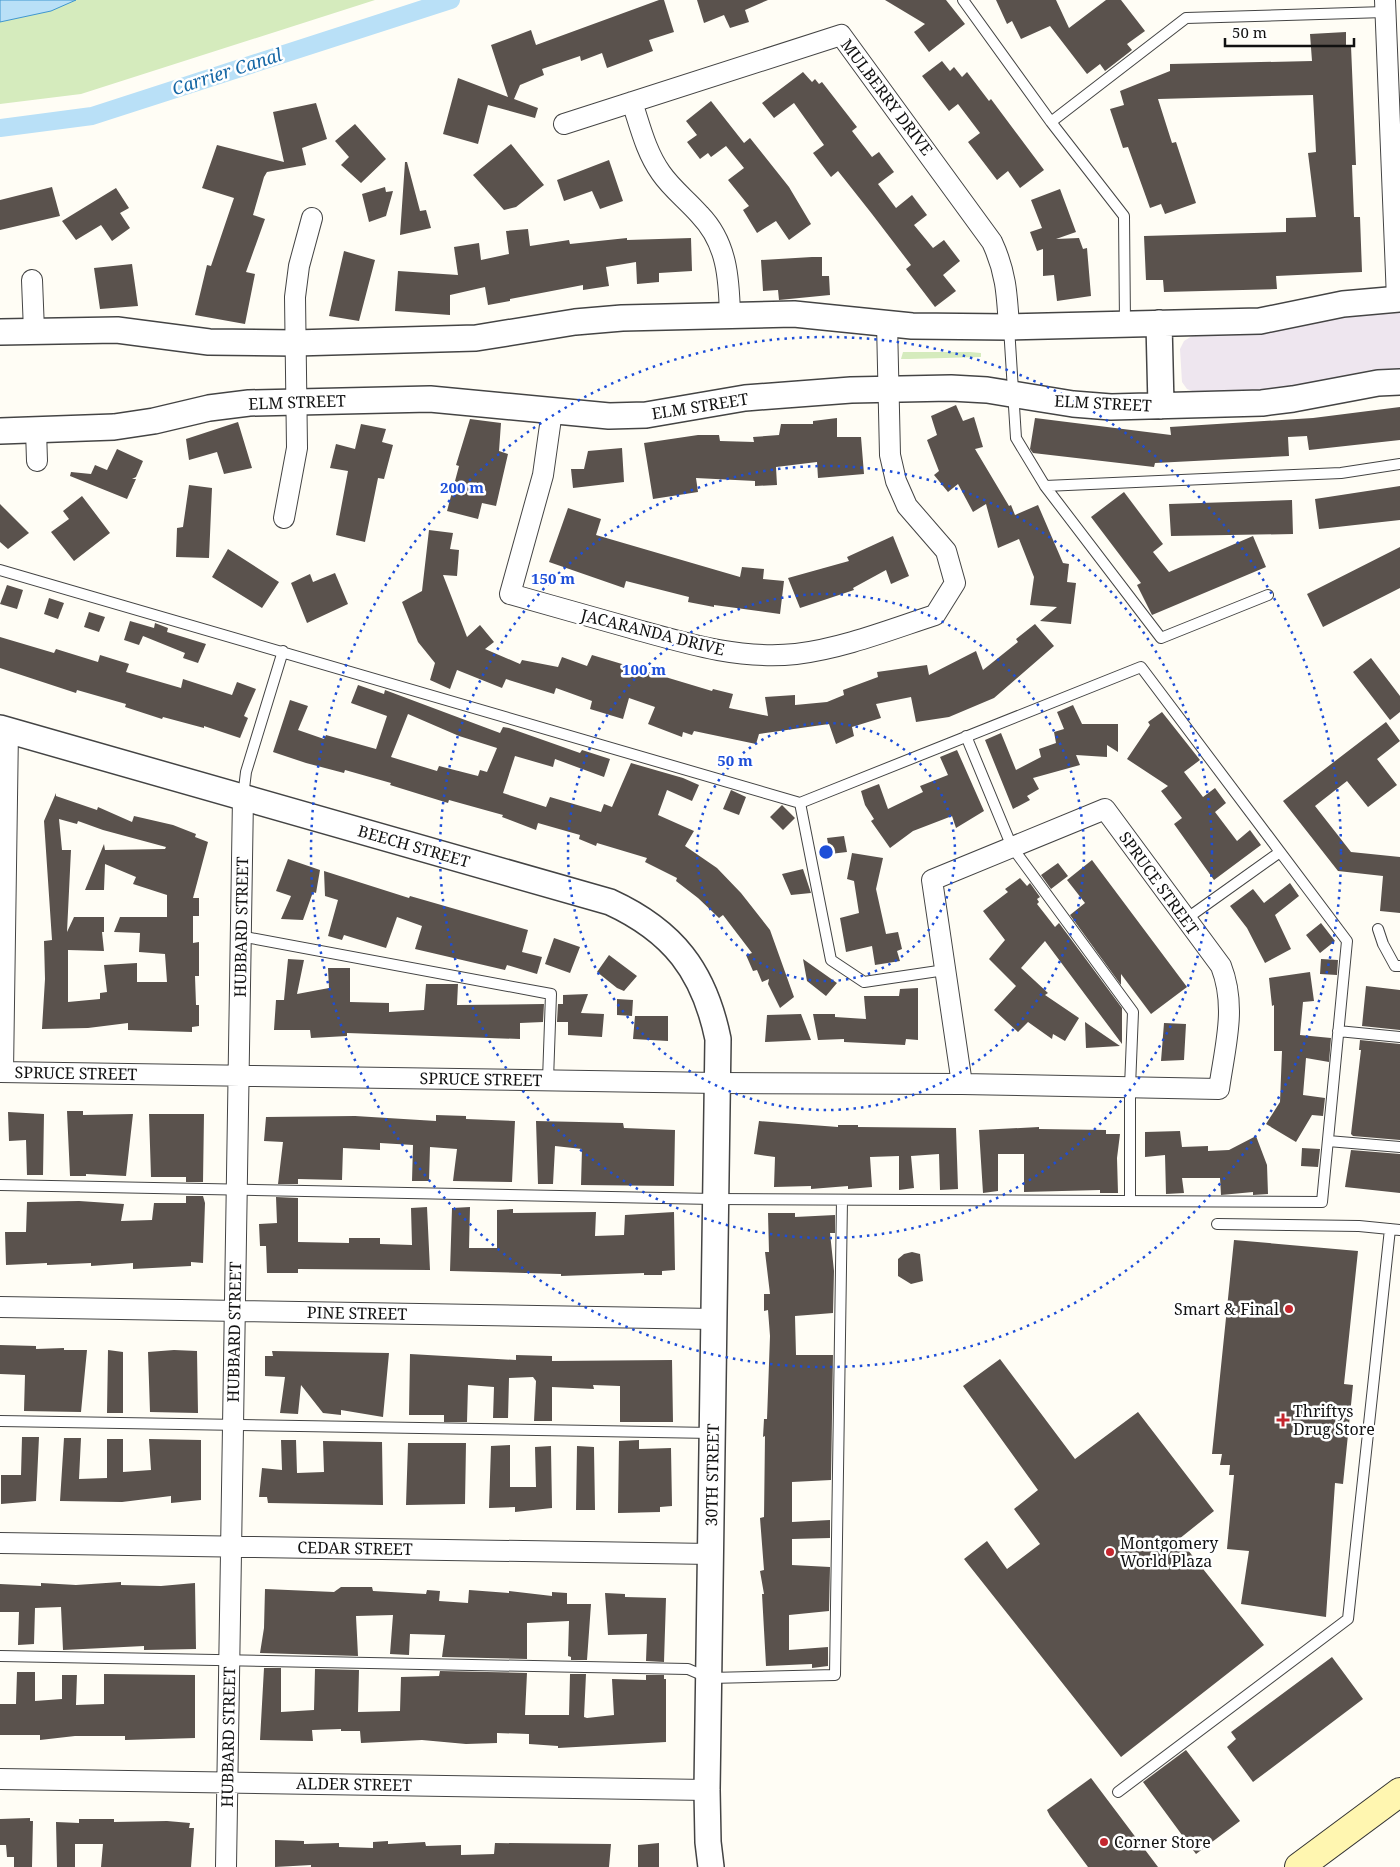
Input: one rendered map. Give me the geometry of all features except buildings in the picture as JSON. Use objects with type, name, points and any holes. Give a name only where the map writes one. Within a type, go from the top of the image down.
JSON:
[{"type":"main road","points":[[1308,1864],[1400,1792]]},
{"type":"street","points":[[0,332],[117,330],[209,342],[295,343],[476,338],[595,320],[794,314],[950,328],[1009,327],[1260,320],[1343,304],[1399,299],[1389,16]]},
{"type":"street","name":"MULBERRY DRIVE","points":[[564,124],[841,34],[992,242],[1002,263],[1007,283],[1009,327]]},
{"type":"street","points":[[632,102],[648,150],[660,172],[677,193],[701,215],[722,249],[727,268],[730,315]]},
{"type":"street","points":[[284,518],[297,448],[295,296],[299,266],[312,218]]},
{"type":"street","points":[[32,280],[34,331]]},
{"type":"street","name":"JACARANDA DRIVE","points":[[552,411],[543,475],[510,594],[686,644],[721,651],[757,655],[794,654],[830,648],[935,615],[955,583],[946,551],[907,506],[896,481],[890,454],[887,323]]},
{"type":"street","points":[[1159,323],[1161,406]]},
{"type":"street","name":"ELM STREET","points":[[0,431],[114,427],[154,421],[209,408],[249,403],[430,399],[609,416],[646,415],[792,393],[951,388],[1012,394],[1073,404],[1161,406],[1262,403],[1293,399],[1378,382],[1400,382]]},
{"type":"street","points":[[36,430],[37,461]]},
{"type":"street","points":[[2,1072],[4,729]]},
{"type":"street","name":"BEECH STREET","points":[[4,729],[610,902],[633,912],[655,927],[674,944],[690,964],[703,987],[712,1011],[718,1039],[718,1083]]},
{"type":"street","name":"HUBBARD STREET","points":[[226,1867],[243,797]]},
{"type":"street","name":"SPRUCE STREET","points":[[2,1072],[718,1083],[1219,1088],[1230,1005],[1228,985],[1220,966],[1105,809],[932,880],[962,1084]]},
{"type":"street","name":"30TH STREET","points":[[711,1867],[708,1842],[707,1790],[713,1433],[714,1199],[718,1083]]},
{"type":"street","name":"PINE STREET","points":[[0,1308],[714,1319]]},
{"type":"street","name":"CEDAR STREET","points":[[0,1543],[711,1554]]},
{"type":"street","name":"ALDER STREET","points":[[0,1779],[707,1790]]},
{"type":"lane","points":[[963,0],[1051,122],[1124,216],[1125,324]]},
{"type":"lane","points":[[1051,122],[1186,18],[1389,16]]},
{"type":"lane","points":[[1009,327],[1016,438],[1045,486],[1161,638],[1268,595]]},
{"type":"lane","points":[[1045,486],[1341,474],[1400,464]]},
{"type":"lane","points":[[0,570],[800,803],[1141,667],[1347,941],[1322,1202],[714,1199],[236,1188],[0,1185]]},
{"type":"lane","points":[[243,797],[246,772],[283,651]]},
{"type":"lane","points":[[966,736],[1012,847],[1134,1012],[1130,1087],[1130,1201]]},
{"type":"lane","points":[[800,803],[830,960],[864,982],[945,970]]},
{"type":"lane","points":[[1186,920],[1280,852]]},
{"type":"lane","points":[[1378,929],[1383,944],[1395,966],[1400,966]]},
{"type":"lane","points":[[240,936],[551,994],[548,1080]]},
{"type":"lane","points":[[1338,1031],[1400,1037]]},
{"type":"lane","points":[[1328,1141],[1400,1147]]},
{"type":"lane","points":[[0,1656],[688,1669],[709,1678],[835,1675],[842,1200]]},
{"type":"lane","points":[[1118,1792],[1348,1619],[1395,1229],[1217,1224]]},
{"type":"lane","points":[[0,1421],[713,1433]]},
{"type":"shaded area","points":[[1400,313],[1400,369],[1370,370],[1293,386],[1250,391],[1195,392],[1187,389],[1182,382],[1180,349],[1184,341],[1192,336],[1268,333],[1362,314]]},
{"type":"green space","points":[[0,0],[375,0],[81,94],[0,104]]},
{"type":"green space","points":[[903,352],[970,352],[981,353],[981,357],[901,359]]},
{"type":"water","points":[[0,0],[76,0],[51,11],[0,22]]},
{"type":"waterway","name":"Carrier Canal","points":[[0,128],[92,116],[451,0]]},
{"type":"place","name":"Smart & Final","points":[[1289,1309]]},
{"type":"place","name":"Thriftys Drug Store","points":[[1283,1420]]},
{"type":"place","name":"Montgomery World Plaza","points":[[1110,1552]]},
{"type":"place","name":"Corner Store","points":[[1104,1842]]}]
